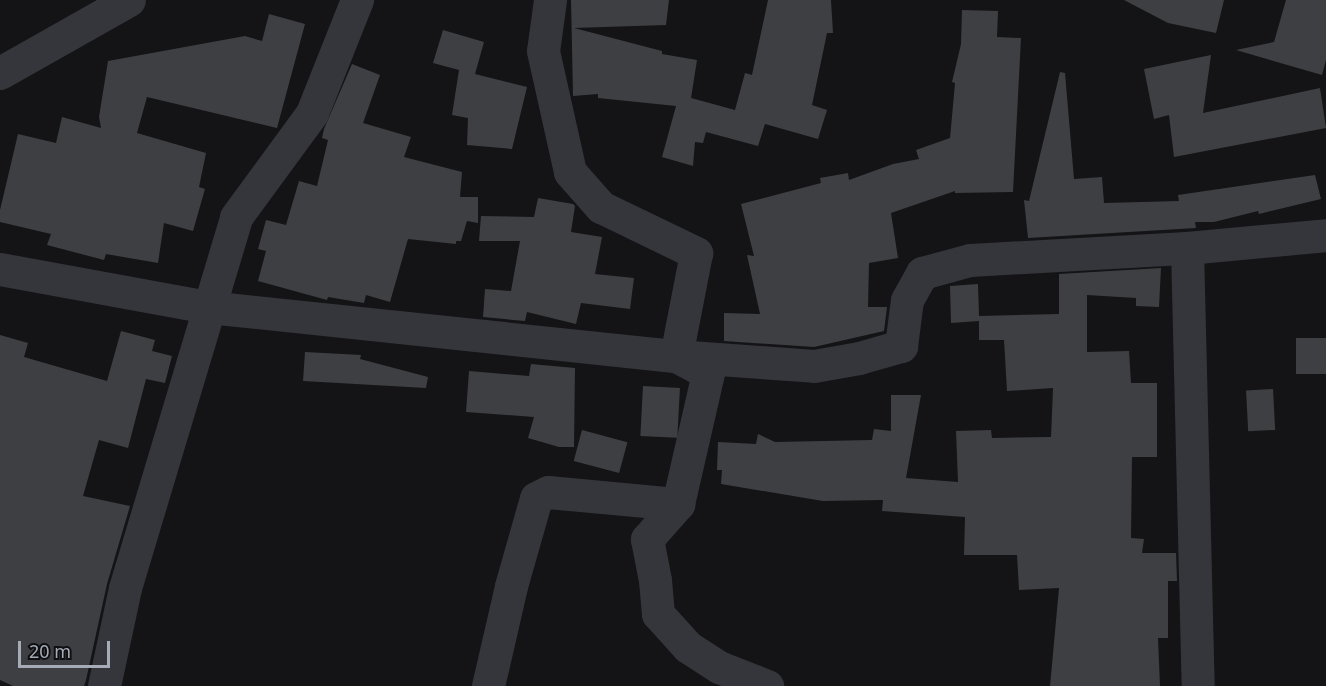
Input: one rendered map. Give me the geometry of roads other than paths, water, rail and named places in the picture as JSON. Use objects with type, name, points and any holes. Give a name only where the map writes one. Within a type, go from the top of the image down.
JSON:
[{"type":"street","points":[[0,73],[129,0]]},
{"type":"street","points":[[104,686],[125,588],[236,217],[312,113],[357,0]]},
{"type":"street","points":[[550,0],[543,51],[570,172],[601,207],[696,253],[676,356]]},
{"type":"street","points":[[0,269],[208,307],[676,356],[814,366],[859,358],[901,346],[907,300],[922,273],[970,260],[1187,248],[1326,235]]},
{"type":"street","points":[[1187,248],[1198,686]]},
{"type":"street","points":[[676,356],[708,373],[678,504],[646,539],[655,580],[658,614],[688,646],[719,668],[767,686]]},
{"type":"street","points":[[488,686],[513,575],[536,498],[548,492],[678,504]]}]
